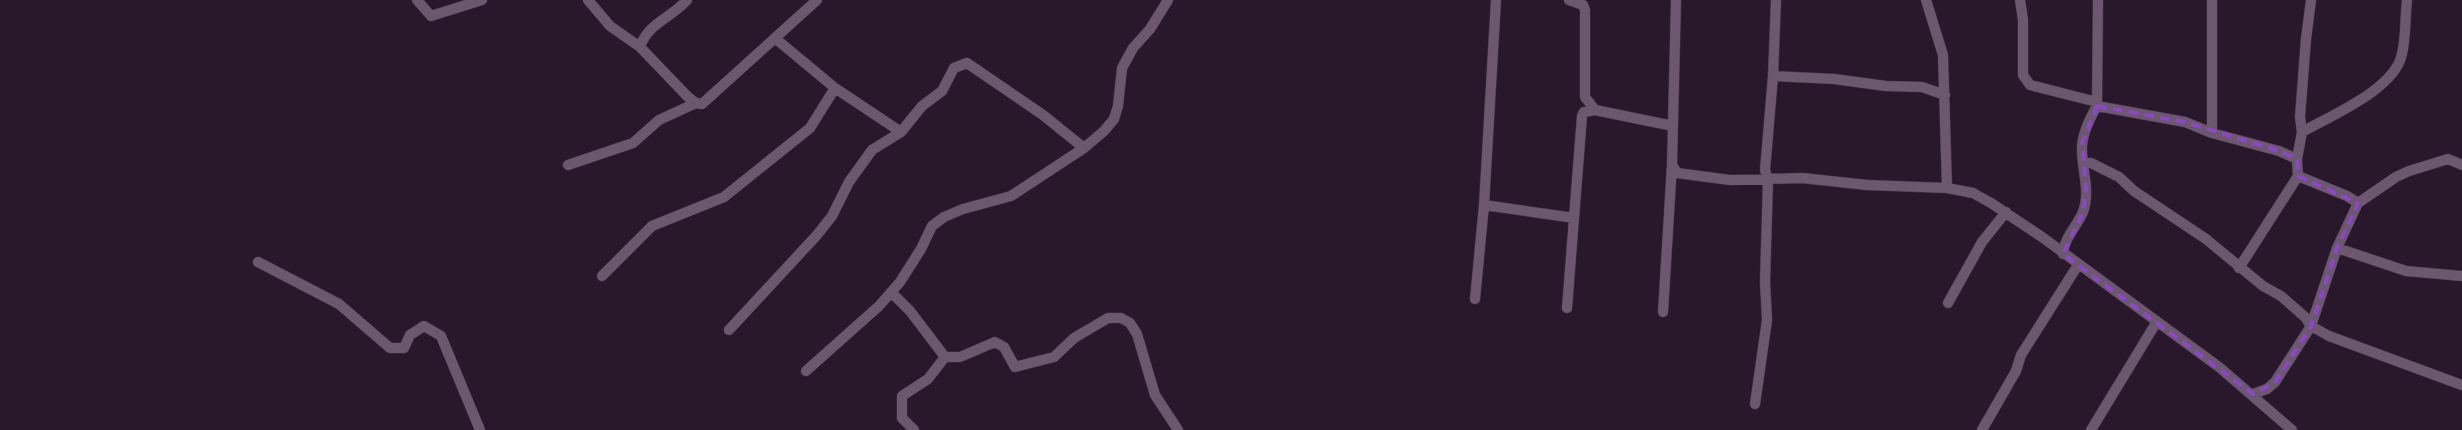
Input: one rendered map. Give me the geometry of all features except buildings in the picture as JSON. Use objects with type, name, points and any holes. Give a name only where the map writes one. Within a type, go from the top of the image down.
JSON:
[{"type":"street","points":[[417,0],[431,16],[482,0]]},
{"type":"street","points":[[588,0],[610,26],[640,47],[696,103]]},
{"type":"street","points":[[640,47],[644,33],[680,8],[687,0]]},
{"type":"street","points":[[568,165],[633,143],[659,120],[696,103],[702,104],[817,0]]},
{"type":"street","points":[[806,371],[891,292],[921,249],[932,226],[944,217],[964,209],[1012,196],[1084,148],[1104,131],[1114,119],[1118,106],[1122,68],[1133,48],[1150,29],[1168,0]]},
{"type":"street","points":[[1475,299],[1484,205],[1496,0]]},
{"type":"street","points":[[1569,0],[1583,5],[1585,97],[1595,110]]},
{"type":"street","points":[[1663,312],[1672,165],[1676,0]]},
{"type":"street","points":[[1755,404],[1767,320],[1765,282],[1768,180],[1765,170],[1773,76],[1776,0]]},
{"type":"street","points":[[1926,0],[1942,56],[1945,95],[1947,188]]},
{"type":"street","points":[[2020,0],[2023,20],[2023,75],[2030,85],[2097,104],[2185,122],[2212,133],[2279,151],[2297,159]]},
{"type":"street","points":[[2063,254],[2064,247],[2083,212],[2086,190],[2082,143],[2090,118],[2097,104],[2098,0]]},
{"type":"street","points":[[2212,0],[2212,133]]},
{"type":"street","points":[[2239,268],[2298,176],[2297,159],[2302,132],[2300,118],[2311,0]]},
{"type":"street","points":[[2302,132],[2383,86],[2395,73],[2402,54],[2407,0]]},
{"type":"street","points":[[776,39],[835,88],[901,132]]},
{"type":"street","points":[[729,330],[817,235],[832,216],[849,182],[872,150],[901,132],[922,106],[942,91],[954,68],[967,63],[1043,115],[1084,148]]},
{"type":"street","points":[[1773,76],[1834,78],[1886,86],[1922,87],[1945,95]]},
{"type":"street","points":[[602,276],[652,226],[724,198],[810,128],[835,88]]},
{"type":"street","points":[[1567,308],[1582,116],[1588,110],[1595,110],[1673,126]]},
{"type":"street","points":[[2253,394],[2267,389],[2275,382],[2310,326],[2337,248],[2358,203],[2396,177],[2409,171],[2448,160],[2462,165]]},
{"type":"street","points":[[2084,163],[2101,167],[2120,177],[2134,192],[2206,239],[2239,268],[2263,286],[2281,296],[2305,317],[2310,326],[2329,336],[2462,385]]},
{"type":"street","points":[[1672,165],[1678,173],[1730,180],[1802,178],[1867,185],[1947,188],[1973,193],[2006,212],[2219,367],[2253,394],[2292,430]]},
{"type":"street","points":[[2298,176],[2347,196],[2358,203]]},
{"type":"street","points":[[1484,205],[1574,218]]},
{"type":"street","points":[[1948,303],[1982,242],[2006,212]]},
{"type":"street","points":[[2337,248],[2406,271],[2462,276]]},
{"type":"street","points":[[258,262],[339,304],[390,348],[404,348],[410,335],[424,326],[441,336],[480,430]]},
{"type":"street","points":[[1982,430],[2016,371],[2021,356],[2078,265]]},
{"type":"street","points":[[891,292],[910,310],[945,357]]},
{"type":"street","points":[[914,430],[902,418],[902,396],[928,379],[945,357],[960,356],[994,342],[1004,346],[1015,367],[1054,356],[1074,338],[1108,318],[1121,318],[1130,323],[1137,334],[1155,395],[1178,430]]},
{"type":"street","points":[[2091,430],[2156,323]]},
{"type":"highlighted area","points":[[2097,106],[2185,122],[2279,151],[2297,159],[2298,176],[2358,203],[2337,248],[2311,326],[2275,382],[2253,394],[2063,254],[2083,212],[2086,190],[2082,143]]}]
